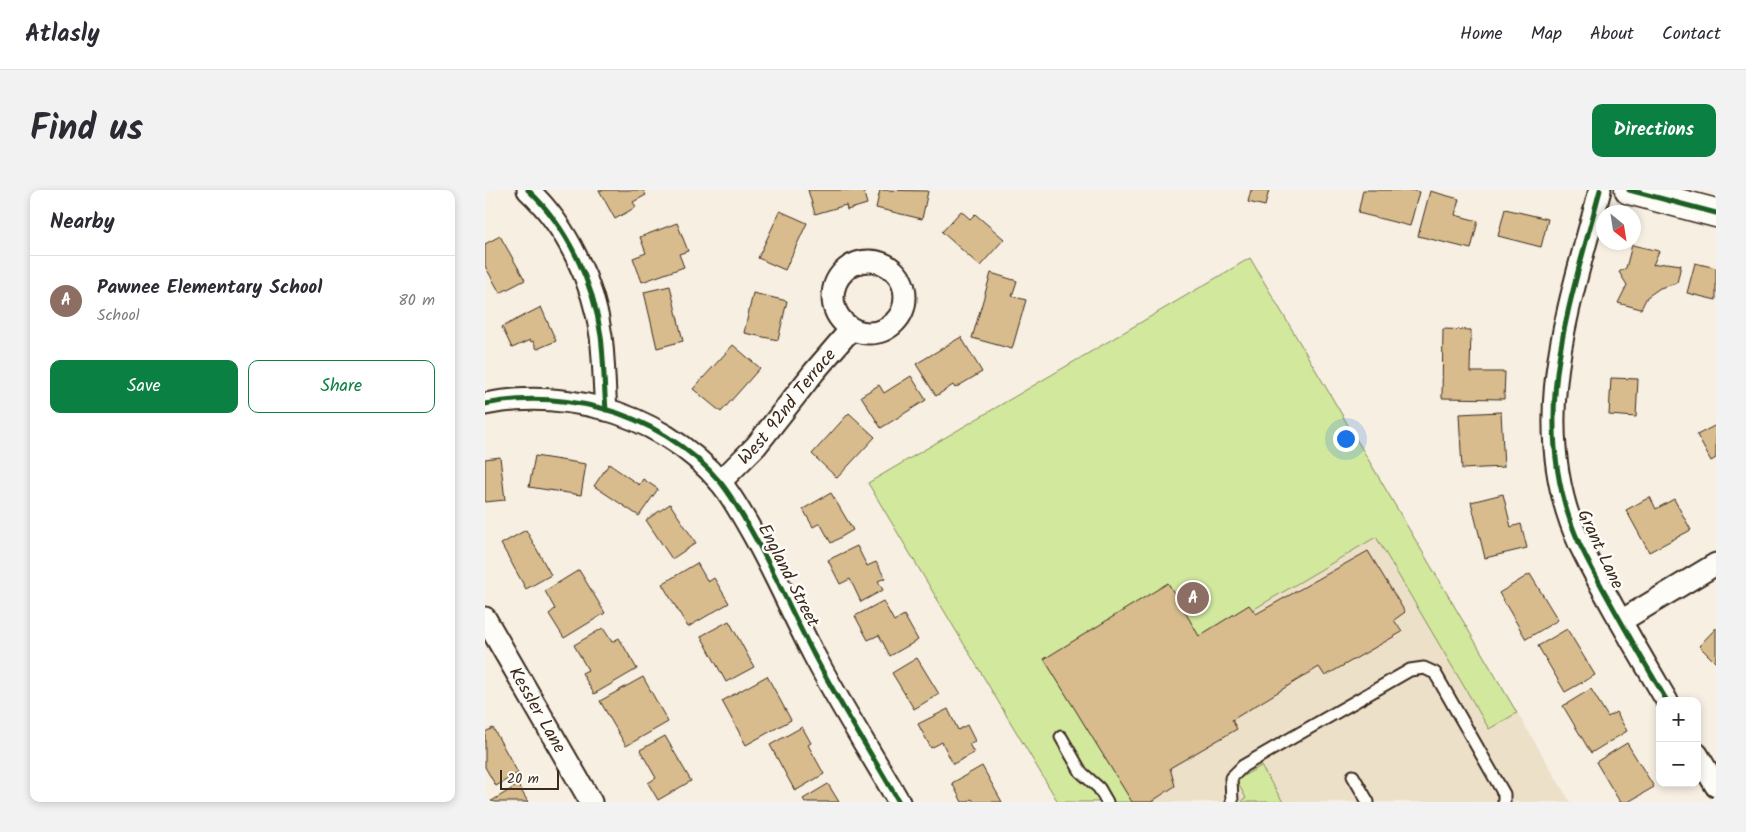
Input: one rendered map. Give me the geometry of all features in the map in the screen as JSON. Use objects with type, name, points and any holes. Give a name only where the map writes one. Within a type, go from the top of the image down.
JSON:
[{"type":"street","points":[[528,190],[555,222],[576,255],[593,299],[601,336],[606,410]]},
{"type":"street","name":"Grant Lane","points":[[1600,190],[1563,334],[1556,369],[1554,432],[1556,460],[1570,518],[1580,544],[1665,697]]},
{"type":"street","points":[[1629,190],[1716,213]]},
{"type":"street","name":"West 92nd Terrace","points":[[720,482],[761,440],[814,372],[851,329]]},
{"type":"street","name":"England Street","points":[[485,404],[522,399],[573,401],[627,416],[656,430],[699,460],[720,482],[736,504],[815,656],[899,802]]},
{"type":"street","points":[[1621,621],[1716,564]]},
{"type":"street","name":"Kessler Lane","points":[[485,618],[591,802]]},
{"type":"street","points":[[1701,761],[1716,786]]},
{"type":"lane","points":[[1232,802],[1231,778],[1243,766],[1410,670],[1424,668],[1435,672],[1504,794],[1504,802]]},
{"type":"lane","points":[[1061,737],[1081,772],[1099,788],[1107,802]]},
{"type":"lane","points":[[1353,776],[1368,802]]},
{"type":"shaded area","points":[[1250,258],[1570,802],[1058,802],[868,483]]},
{"type":"green space","points":[[1250,258],[1517,713],[1489,729],[1376,537],[1097,702],[1155,802],[1058,802],[868,483]]},
{"type":"green space","points":[[1261,766],[1283,802],[1243,802],[1242,800],[1246,798],[1236,780]]},
{"type":"building","points":[[599,190],[643,190],[646,195],[633,202],[636,207],[615,219]]},
{"type":"building","points":[[808,190],[863,190],[867,204],[847,210],[846,205],[815,214]]},
{"type":"building","points":[[880,190],[928,191],[922,219],[876,208]]},
{"type":"building","points":[[1251,190],[1269,190],[1265,206],[1248,202]]},
{"type":"building","points":[[1363,190],[1411,190],[1419,192],[1410,226],[1358,213]]},
{"type":"building","points":[[1430,191],[1459,199],[1455,215],[1478,221],[1471,249],[1418,236]]},
{"type":"building","points":[[1505,209],[1548,219],[1541,247],[1498,236]]},
{"type":"building","points":[[780,211],[807,223],[785,270],[758,258]]},
{"type":"building","points":[[961,211],[970,219],[975,214],[1004,239],[980,266],[942,232]]},
{"type":"building","points":[[677,223],[688,251],[679,254],[684,267],[642,282],[633,258],[646,253],[640,237]]},
{"type":"building","points":[[500,236],[525,280],[500,293],[485,266],[485,244]]},
{"type":"building","points":[[1641,247],[1659,251],[1653,265],[1667,263],[1681,265],[1677,283],[1660,288],[1647,297],[1641,309],[1618,303],[1627,285],[1619,272],[1626,268],[1631,250],[1641,250]]},
{"type":"building","points":[[1695,263],[1716,268],[1716,300],[1687,293]]},
{"type":"building","points":[[991,273],[1017,281],[1012,296],[1026,300],[1012,349],[972,338]]},
{"type":"building","points":[[670,286],[683,341],[657,348],[644,292]]},
{"type":"building","points":[[753,293],[787,301],[778,340],[744,333]]},
{"type":"building","points":[[541,307],[556,341],[537,349],[533,341],[531,342],[530,340],[512,348],[502,327]]},
{"type":"building","points":[[1443,329],[1471,330],[1470,372],[1505,372],[1504,399],[1442,398]]},
{"type":"building","points":[[961,337],[982,372],[955,388],[953,385],[936,396],[916,364]]},
{"type":"building","points":[[733,345],[760,368],[721,412],[693,389]]},
{"type":"building","points":[[911,376],[926,400],[881,428],[861,396],[879,385],[884,393]]},
{"type":"building","points":[[1611,378],[1638,379],[1636,417],[1609,415]]},
{"type":"building","points":[[1501,412],[1504,467],[1462,469],[1459,414]]},
{"type":"building","points":[[849,413],[875,437],[837,478],[812,454]]},
{"type":"building","points":[[1716,425],[1716,458],[1711,461],[1697,435]]},
{"type":"building","points":[[535,456],[586,464],[581,495],[529,487]]},
{"type":"building","points":[[500,457],[505,500],[485,502],[485,459]]},
{"type":"building","points":[[609,464],[639,485],[643,479],[658,489],[639,516],[594,486]]},
{"type":"building","points":[[831,493],[853,530],[831,543],[820,523],[813,527],[803,509]]},
{"type":"building","points":[[1503,494],[1511,527],[1521,524],[1527,548],[1485,558],[1471,502]]},
{"type":"building","points":[[1650,497],[1656,509],[1674,499],[1691,530],[1649,552],[1626,510]]},
{"type":"building","points":[[670,504],[696,543],[672,559],[646,520]]},
{"type":"building","points":[[526,530],[551,575],[526,589],[501,544]]},
{"type":"building","points":[[857,546],[867,566],[876,562],[885,578],[878,581],[883,590],[861,602],[850,579],[840,584],[828,560]]},
{"type":"building","points":[[1368,551],[1405,612],[1394,620],[1402,632],[1325,676],[1319,667],[1232,720],[1237,729],[1170,768],[1175,786],[1151,802],[1132,802],[1044,659],[1168,583],[1199,636],[1249,605],[1256,614]]},
{"type":"building","points":[[697,563],[708,582],[714,578],[729,603],[688,627],[662,584]]},
{"type":"building","points":[[579,570],[605,613],[564,638],[549,614],[555,609],[545,591]]},
{"type":"building","points":[[1530,574],[1558,620],[1526,639],[1499,593]]},
{"type":"building","points":[[883,601],[894,621],[904,615],[918,640],[890,656],[879,635],[868,640],[855,616]]},
{"type":"building","points":[[729,621],[754,667],[726,682],[701,636]]},
{"type":"building","points":[[603,628],[612,642],[619,638],[637,669],[594,694],[582,673],[588,670],[574,645]]},
{"type":"building","points":[[1716,628],[1716,663],[1699,646]]},
{"type":"building","points":[[1567,629],[1595,675],[1565,692],[1538,646]]},
{"type":"building","points":[[917,658],[939,694],[914,709],[892,673]]},
{"type":"building","points":[[767,676],[791,720],[746,745],[722,701]]},
{"type":"building","points":[[643,677],[668,722],[626,746],[600,701]]},
{"type":"building","points":[[1591,689],[1608,717],[1616,712],[1627,731],[1591,753],[1563,706]]},
{"type":"building","points":[[948,709],[958,730],[967,725],[975,741],[969,744],[974,753],[953,764],[942,742],[931,748],[918,724]]},
{"type":"building","points":[[802,727],[811,743],[808,745],[824,774],[795,791],[770,745]]},
{"type":"building","points":[[493,728],[518,773],[496,786],[485,767],[485,732]]},
{"type":"building","points":[[665,736],[691,781],[658,800],[648,783],[656,778],[640,750]]},
{"type":"building","points":[[1627,743],[1654,787],[1628,802],[1620,802],[1596,762]]},
{"type":"building","points":[[982,766],[1002,802],[974,802],[972,799],[962,802],[952,783]]},
{"type":"building","points":[[828,784],[839,802],[805,802],[803,799]]},
{"type":"building","points":[[518,785],[528,802],[490,802]]},
{"type":"cycle path","points":[[528,190],[555,221],[577,257],[585,276],[592,296],[601,336],[606,410]]},
{"type":"cycle path","points":[[1600,190],[1576,279],[1558,367],[1554,411],[1556,456],[1564,500],[1580,545],[1611,604],[1665,697]]},
{"type":"cycle path","points":[[1629,190],[1716,213]]},
{"type":"cycle path","points":[[485,404],[500,401],[543,399],[572,402],[618,413],[651,427],[666,436],[695,457],[709,470],[734,501],[769,564],[824,674],[899,802]]},
{"type":"place","name":"Pawnee Elementary School","points":[[1193,598]]}]
